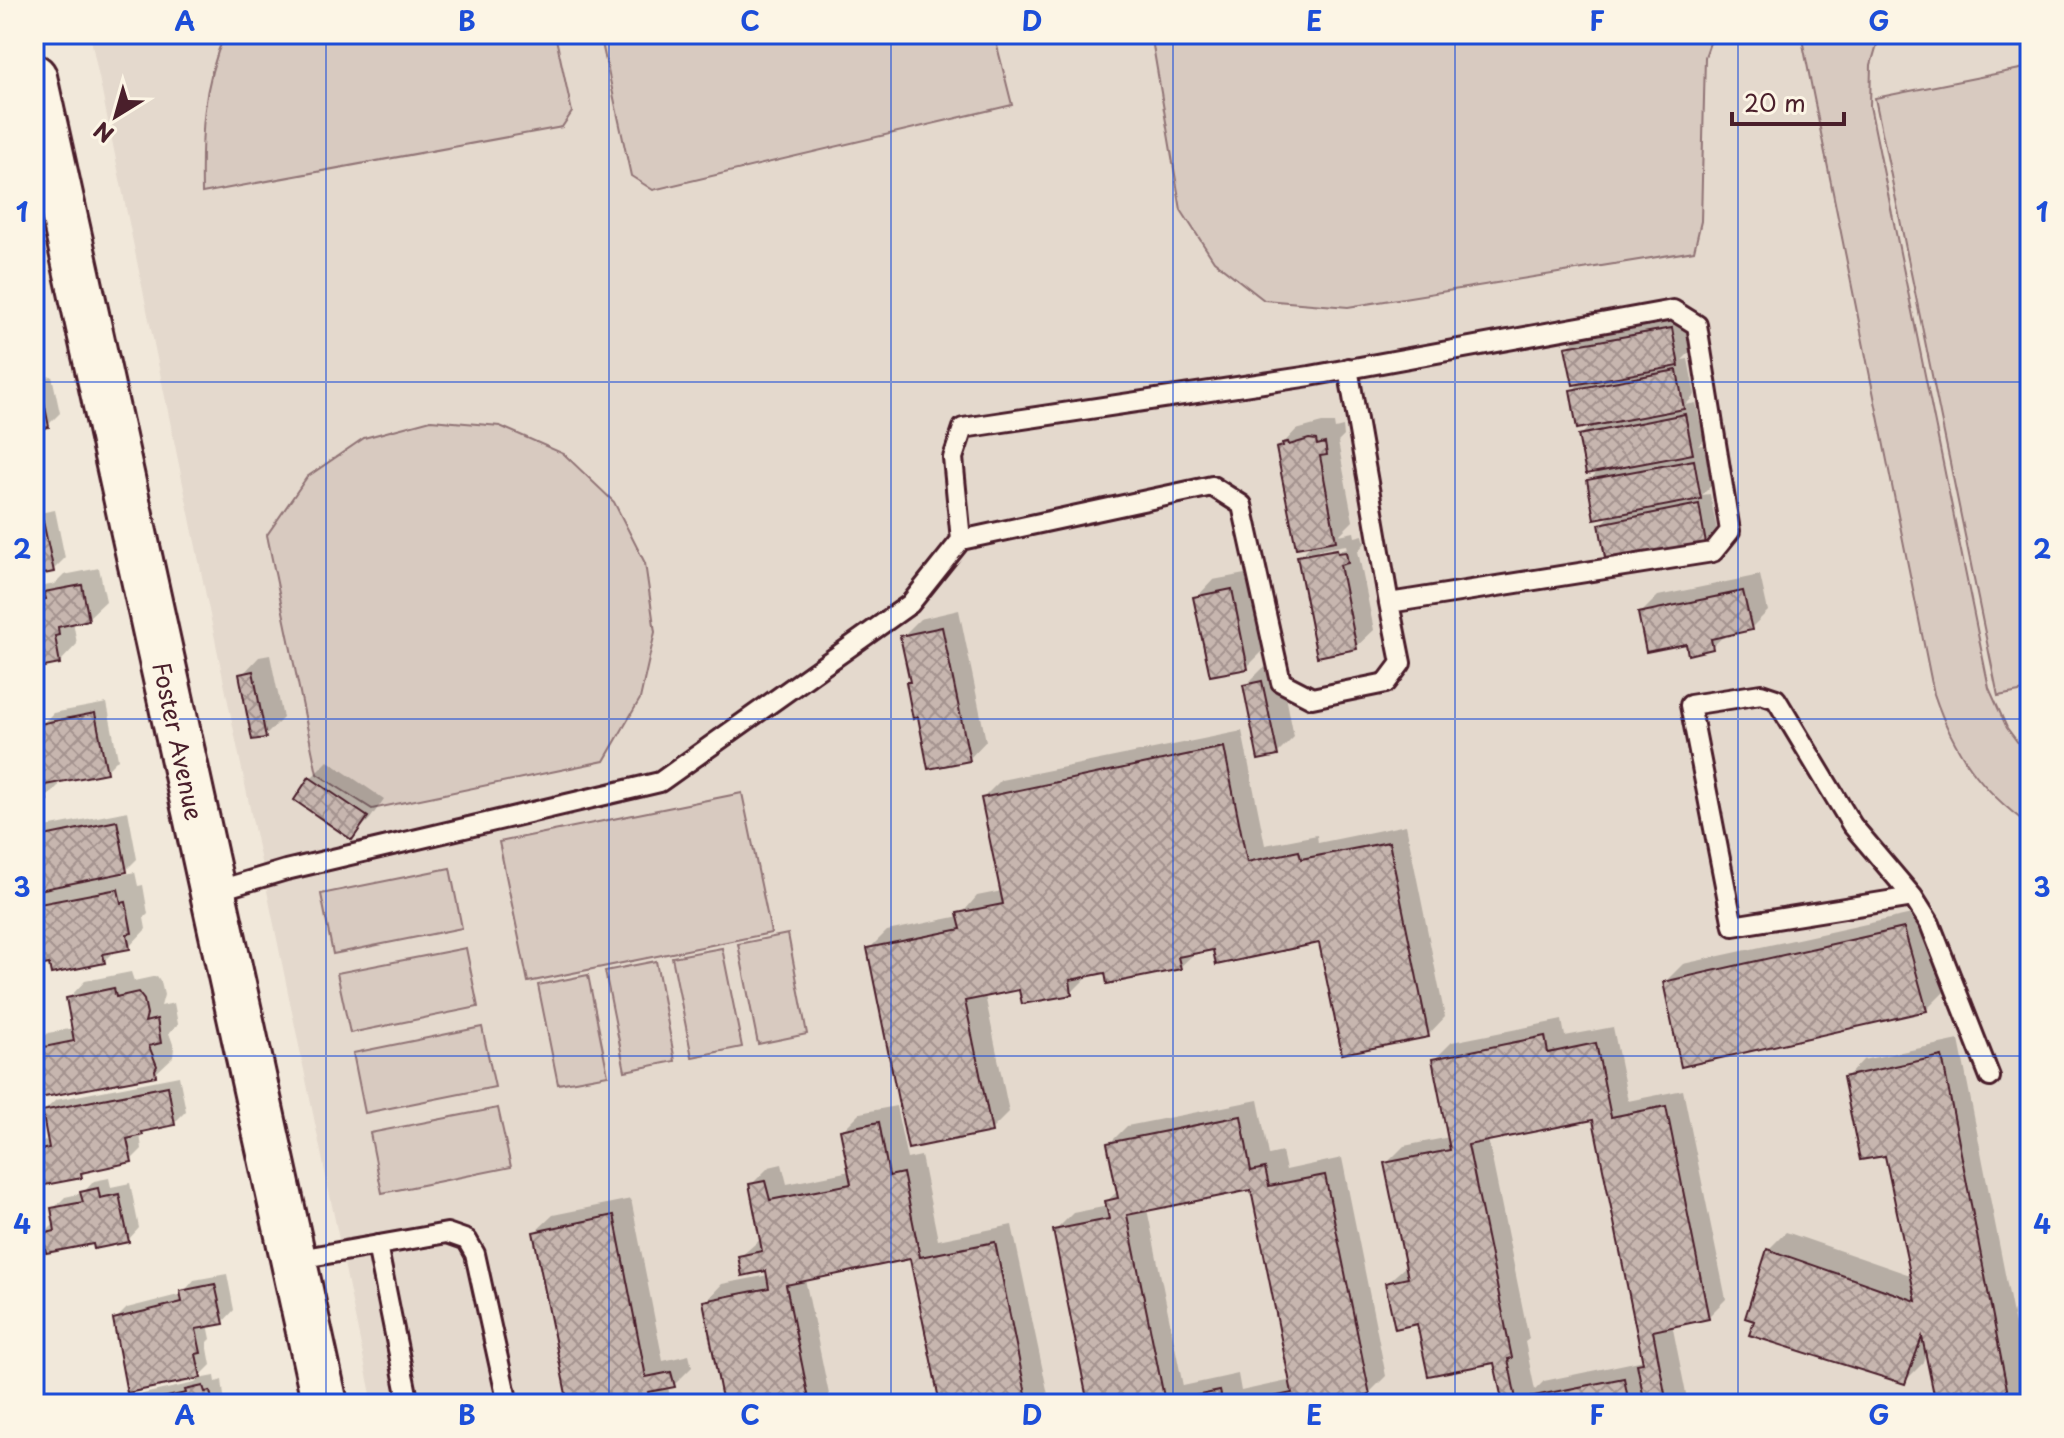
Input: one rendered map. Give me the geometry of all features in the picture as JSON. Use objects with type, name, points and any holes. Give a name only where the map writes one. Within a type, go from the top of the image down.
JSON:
[{"type":"street","name":"Foster Avenue","points":[[34,77],[325,1404]]},
{"type":"lane","points":[[961,540],[953,458],[963,428],[1348,368],[1673,310],[1697,325],[1730,531],[1713,552],[1389,603]]},
{"type":"lane","points":[[212,892],[286,870],[660,782],[910,604],[961,540],[1212,486],[1242,505],[1281,682],[1312,698],[1386,683],[1401,663],[1348,368]]},
{"type":"lane","points":[[1913,897],[1733,926],[1690,705],[1761,694],[1776,699],[1852,825],[1913,897],[1930,924],[1990,1077]]},
{"type":"lane","points":[[293,1260],[447,1233],[467,1240],[475,1254],[508,1404]]},
{"type":"lane","points":[[377,1245],[409,1404]]},
{"type":"shaded area","points":[[90,34],[2030,34],[2030,1404],[373,1404]]},
{"type":"shaded area","points":[[225,34],[555,34],[572,112],[562,127],[202,193],[207,92]]},
{"type":"shaded area","points":[[600,34],[994,34],[1012,105],[653,190],[631,176]]},
{"type":"shaded area","points":[[1151,34],[1713,34],[1705,57],[1701,221],[1694,251],[1348,307],[1264,300],[1214,261],[1181,210]]},
{"type":"shaded area","points":[[1801,34],[1880,34],[1871,65],[1870,106],[1989,688],[2007,728],[2030,759],[2030,826],[1997,798],[1971,768],[1950,734],[1934,694]]},
{"type":"shaded area","points":[[2030,67],[2030,690],[1998,696],[1875,98]]},
{"type":"shaded area","points":[[431,420],[500,426],[564,454],[614,502],[645,563],[655,632],[640,699],[604,761],[372,809],[317,774],[267,535],[307,477],[364,438]]},
{"type":"shaded area","points":[[742,793],[771,933],[528,982],[499,842]]},
{"type":"shaded area","points":[[450,868],[462,928],[333,954],[321,894]]},
{"type":"shaded area","points":[[788,934],[807,1034],[758,1044],[738,944]]},
{"type":"shaded area","points":[[466,948],[478,1007],[350,1033],[337,973]]},
{"type":"shaded area","points":[[722,948],[742,1047],[692,1057],[672,957]]},
{"type":"shaded area","points":[[656,961],[675,1061],[625,1071],[605,971]]},
{"type":"shaded area","points":[[588,975],[608,1075],[558,1084],[538,985]]},
{"type":"shaded area","points":[[482,1027],[495,1087],[365,1113],[353,1053]]},
{"type":"shaded area","points":[[498,1108],[511,1167],[382,1193],[370,1133]]},
{"type":"building","points":[[1672,328],[1679,366],[1573,385],[1565,347]]},
{"type":"building","points":[[1677,370],[1684,409],[1577,429],[1570,390]]},
{"type":"building","points":[[41,386],[49,427],[34,430],[34,388]]},
{"type":"building","points":[[1685,414],[1693,454],[1586,474],[1578,435]]},
{"type":"building","points":[[1316,440],[1317,445],[1325,443],[1327,455],[1320,456],[1336,541],[1296,548],[1276,448],[1283,446],[1282,443],[1288,442],[1289,445]]},
{"type":"building","points":[[1694,460],[1701,499],[1594,519],[1587,480]]},
{"type":"building","points":[[1699,504],[1706,544],[1606,563],[1599,524]]},
{"type":"building","points":[[43,521],[54,572],[34,576],[34,523]]},
{"type":"building","points":[[1337,549],[1338,553],[1346,552],[1348,563],[1340,565],[1357,649],[1317,657],[1297,556]]},
{"type":"building","points":[[82,585],[89,620],[58,627],[59,635],[55,636],[60,664],[34,669],[34,602],[46,599],[44,592]]},
{"type":"building","points":[[1232,589],[1248,669],[1210,676],[1193,597]]},
{"type":"building","points":[[1743,591],[1752,630],[1711,639],[1713,649],[1688,655],[1686,644],[1646,652],[1638,613]]},
{"type":"building","points":[[942,627],[970,761],[928,769],[918,717],[913,719],[906,682],[910,682],[900,636]]},
{"type":"building","points":[[253,671],[266,738],[252,740],[239,674]]},
{"type":"building","points":[[1262,681],[1278,756],[1258,760],[1243,685]]},
{"type":"building","points":[[95,713],[107,773],[45,785],[47,800],[34,803],[34,740],[42,738],[39,724]]},
{"type":"building","points":[[1224,747],[1247,862],[1299,851],[1301,859],[1389,842],[1429,1037],[1342,1054],[1319,943],[1216,965],[1213,950],[1178,957],[1181,969],[1107,984],[1105,973],[1070,980],[1072,995],[1022,1004],[1019,990],[965,1001],[992,1132],[908,1149],[867,948],[961,929],[957,913],[1003,904],[981,798]]},
{"type":"building","points":[[309,777],[368,817],[352,840],[294,800]]},
{"type":"building","points":[[117,821],[127,872],[34,891],[34,838]]},
{"type":"building","points":[[118,889],[121,903],[126,902],[132,933],[127,934],[130,949],[103,954],[105,963],[51,974],[49,964],[34,967],[34,905]]},
{"type":"building","points":[[1904,928],[1927,1011],[1681,1067],[1663,982]]},
{"type":"building","points":[[114,988],[116,997],[138,992],[144,1000],[145,1022],[157,1019],[161,1043],[149,1046],[157,1066],[156,1076],[34,1099],[34,1049],[74,1041],[66,998]]},
{"type":"building","points":[[1545,1036],[1548,1053],[1596,1043],[1611,1117],[1666,1106],[1709,1319],[1653,1331],[1667,1404],[1645,1404],[1637,1364],[1643,1363],[1593,1120],[1468,1145],[1512,1358],[1508,1359],[1517,1404],[1503,1404],[1494,1363],[1428,1376],[1417,1324],[1395,1329],[1385,1283],[1408,1278],[1384,1163],[1450,1150],[1432,1059]]},
{"type":"building","points":[[1942,1056],[2010,1404],[1936,1404],[1922,1337],[1905,1384],[1749,1335],[1754,1321],[1745,1318],[1767,1249],[1916,1301],[1885,1156],[1860,1160],[1843,1077]]},
{"type":"building","points":[[168,1086],[175,1125],[142,1132],[143,1135],[127,1139],[132,1162],[81,1173],[82,1178],[34,1187],[34,1151],[49,1148],[42,1111]]},
{"type":"building","points":[[1241,1116],[1251,1171],[1265,1168],[1269,1186],[1325,1175],[1370,1395],[1326,1404],[1240,1404],[1292,1393],[1251,1190],[1127,1215],[1165,1402],[1220,1391],[1223,1404],[1088,1404],[1053,1230],[1109,1219],[1105,1201],[1118,1198],[1107,1143]]},
{"type":"building","points":[[879,1122],[889,1176],[903,1173],[920,1257],[995,1242],[1028,1404],[940,1404],[910,1259],[786,1285],[810,1404],[723,1404],[703,1301],[769,1288],[766,1271],[742,1276],[738,1256],[762,1251],[749,1184],[765,1181],[770,1200],[851,1184],[840,1130]]},
{"type":"building","points":[[98,1188],[100,1198],[119,1194],[129,1242],[94,1249],[93,1244],[46,1253],[42,1234],[55,1231],[51,1208],[83,1202],[80,1192]]},
{"type":"building","points":[[614,1215],[646,1377],[671,1372],[675,1387],[648,1392],[651,1404],[568,1404],[533,1232]]},
{"type":"building","points":[[215,1284],[224,1324],[196,1329],[201,1353],[196,1354],[201,1378],[127,1393],[113,1319],[182,1302],[180,1291]]},
{"type":"building","points":[[1624,1378],[1629,1404],[1521,1404],[1525,1403],[1524,1398]]},
{"type":"building","points":[[203,1386],[205,1392],[210,1391],[213,1404],[133,1404],[186,1393],[185,1390]]}]
